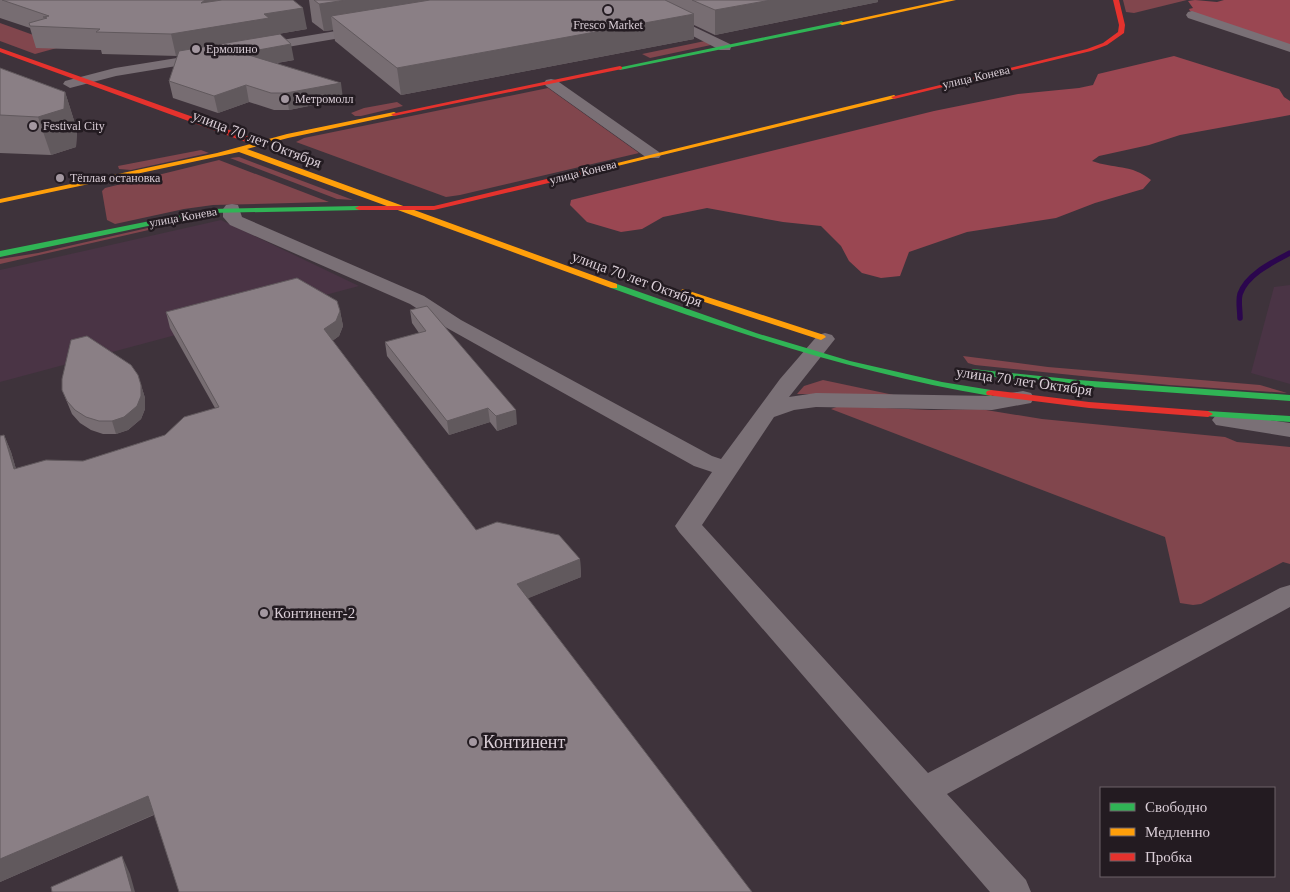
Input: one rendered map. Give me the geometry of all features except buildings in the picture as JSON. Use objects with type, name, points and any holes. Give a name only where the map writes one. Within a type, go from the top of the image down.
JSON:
[{"type":"main road","points":[[0,200],[239,149],[257,143],[953,0]]},
{"type":"main road","name":"улица Конева","points":[[0,254],[170,218],[232,209],[434,208],[1089,50],[1106,44],[1121,33],[1122,25],[1116,0]]},
{"type":"main road","name":"улица 70 лет Октября","points":[[0,50],[239,149],[747,334],[823,345]]},
{"type":"main road","name":"улица 70 лет Октября","points":[[0,58],[257,143],[452,213]]},
{"type":"main road","name":"улица 70 лет Октября","points":[[672,288],[823,345],[883,373],[1023,398],[1173,412],[1290,419]]},
{"type":"main road","name":"улица 70 лет Октября","points":[[957,370],[1078,383],[1290,398]]},
{"type":"street","points":[[629,0],[725,48]]},
{"type":"street","points":[[1192,15],[1290,48]]},
{"type":"street","points":[[246,50],[379,28]]},
{"type":"street","points":[[77,82],[115,72],[219,55]]},
{"type":"street","points":[[551,83],[653,154]]},
{"type":"street","points":[[232,209],[232,217],[236,222],[417,300],[454,324],[703,461],[727,469]]},
{"type":"street","points":[[823,345],[768,412],[688,526],[1013,892]]},
{"type":"street","points":[[768,412],[790,404],[816,400],[992,404],[1023,398]]},
{"type":"street","points":[[1173,412],[1290,430]]},
{"type":"street","points":[[924,792],[1290,595]]},
{"type":"shaded area","points":[[1123,0],[1187,0],[1134,13],[1126,12]]},
{"type":"shaded area","points":[[1224,0],[1290,0],[1290,45],[1201,17],[1189,9],[1193,8],[1188,1],[1217,2]]},
{"type":"shaded area","points":[[0,23],[64,46],[35,54],[0,41]]},
{"type":"shaded area","points":[[705,41],[711,45],[650,58],[642,54]]},
{"type":"shaded area","points":[[1174,56],[1279,89],[1284,97],[1290,101],[1290,115],[1180,135],[1149,145],[1099,156],[1092,161],[1137,171],[1151,180],[1143,189],[1095,203],[1056,218],[967,232],[909,252],[900,276],[881,278],[862,273],[849,261],[841,246],[821,226],[783,222],[707,208],[663,217],[642,229],[621,232],[587,222],[570,205],[571,200],[934,111],[1018,94],[1093,85],[1098,74]]},
{"type":"shaded area","points":[[548,88],[639,153],[446,197],[296,142],[304,138]]},
{"type":"shaded area","points":[[397,102],[403,106],[361,116],[355,116],[351,113],[364,108]]},
{"type":"shaded area","points":[[201,150],[209,153],[131,170],[119,169],[118,166]]},
{"type":"shaded area","points":[[239,157],[353,200],[337,199],[230,158]]},
{"type":"shaded area","points":[[219,160],[329,202],[213,205],[184,209],[115,224],[107,220],[102,191],[105,188]]},
{"type":"shaded area","points":[[221,220],[359,286],[0,382],[0,270]]},
{"type":"shaded area","points":[[165,224],[166,226],[0,264],[0,259],[38,253]]},
{"type":"shaded area","points":[[1290,285],[1290,384],[1251,373],[1274,287]]},
{"type":"shaded area","points":[[963,356],[1048,367],[1260,385],[1287,393],[1169,385],[975,365],[968,363]]},
{"type":"shaded area","points":[[823,380],[908,398],[870,395],[797,394],[804,386]]},
{"type":"shaded area","points":[[839,406],[931,410],[980,409],[1042,419],[1225,437],[1237,442],[1290,447],[1290,564],[1283,562],[1201,604],[1180,603],[1165,537],[831,409]]},
{"type":"waterway","points":[[1240,318],[1240,294],[1248,280],[1261,269],[1290,253]]},
{"type":"traffic: fast","points":[[620,68],[842,23]]},
{"type":"traffic: fast","points":[[0,254],[210,211],[359,208]]},
{"type":"traffic: fast","points":[[614,286],[753,335],[846,363],[942,385],[991,393]]},
{"type":"traffic: fast","points":[[972,372],[1078,383],[1290,398]]},
{"type":"traffic: fast","points":[[1208,414],[1290,419]]},
{"type":"traffic: slow","points":[[842,23],[953,0]]},
{"type":"traffic: slow","points":[[601,168],[894,97]]},
{"type":"traffic: slow","points":[[0,201],[218,155],[287,136],[394,114]]},
{"type":"traffic: slow","points":[[239,149],[614,286]]},
{"type":"traffic: slow","points":[[683,292],[821,337]]},
{"type":"traffic: jam","points":[[894,97],[1089,50],[1105,44],[1121,33],[1122,25],[1116,0]]},
{"type":"traffic: jam","points":[[0,50],[257,143]]},
{"type":"traffic: jam","points":[[394,114],[620,68]]},
{"type":"traffic: jam","points":[[359,208],[434,208],[601,168]]},
{"type":"traffic: jam","points":[[991,393],[1089,405],[1208,414]]},
{"type":"place","name":"Fresco Market","points":[[608,10]]},
{"type":"place","name":"Ермолино","points":[[196,49]]},
{"type":"place","name":"Метромолл","points":[[285,99]]},
{"type":"place","name":"Festival City","points":[[33,126]]},
{"type":"place","name":"Тёплая остановка","points":[[60,178]]},
{"type":"place","name":"Континент-2","points":[[264,613]]},
{"type":"place","name":"Континент","points":[[473,742]]}]
